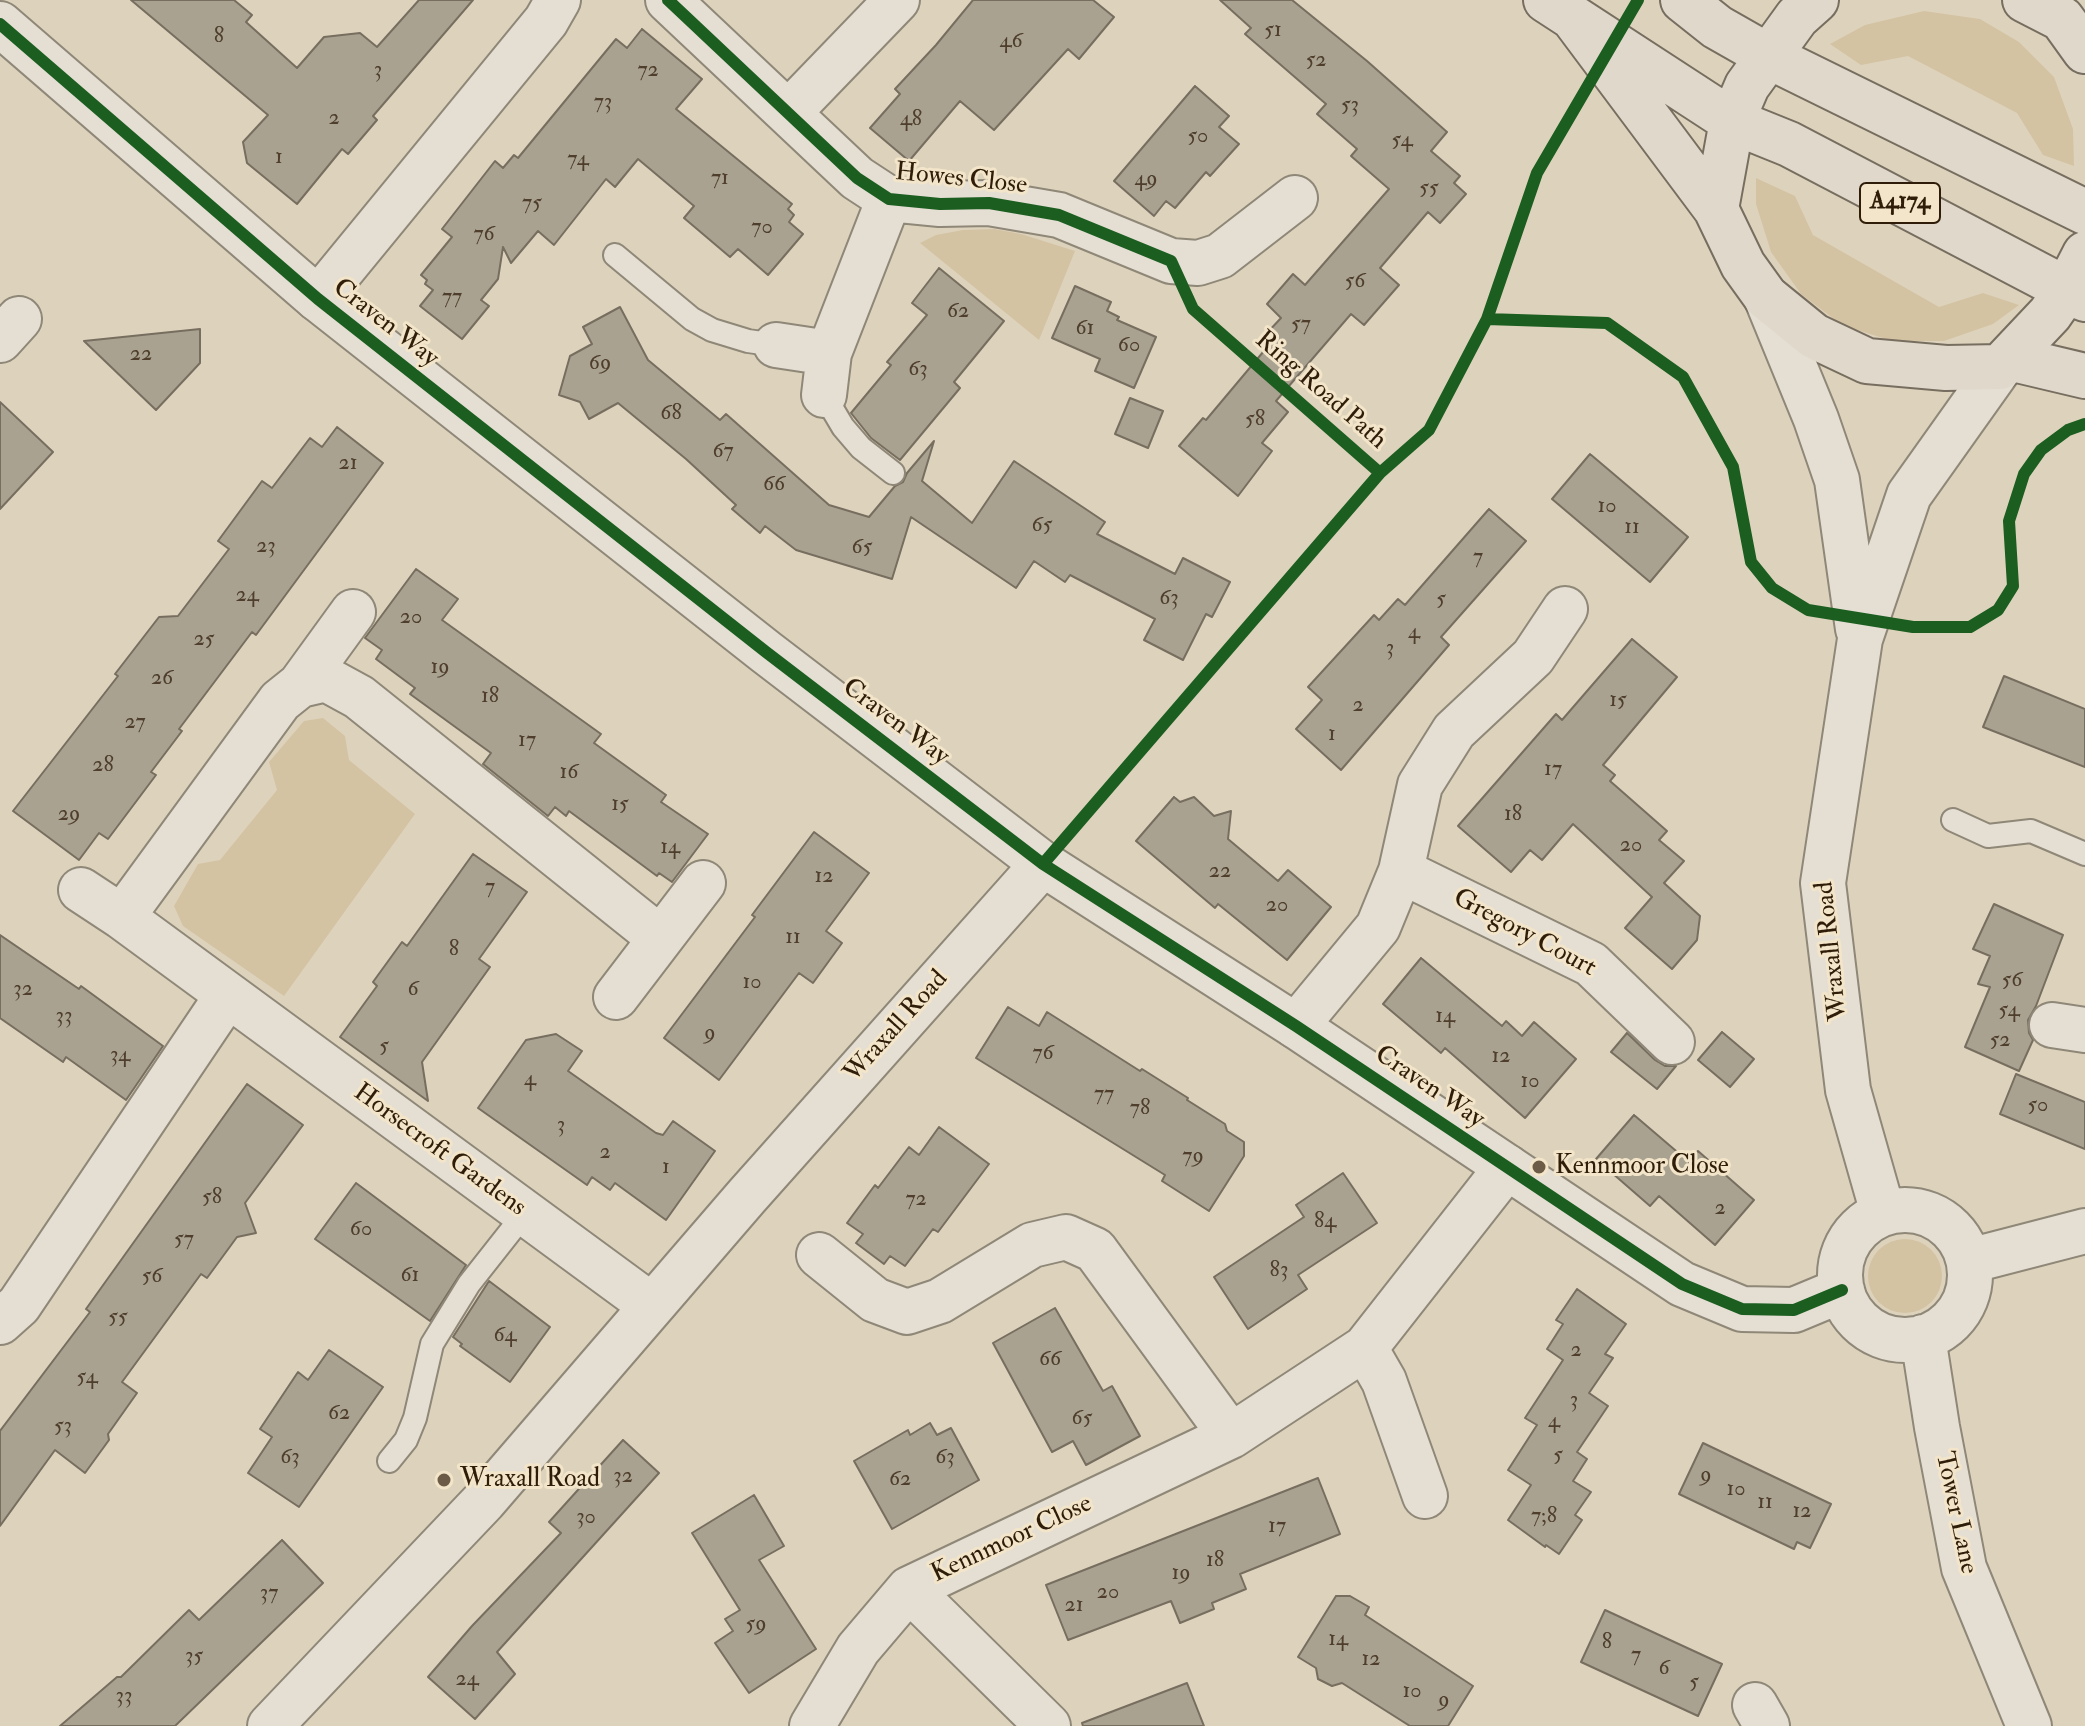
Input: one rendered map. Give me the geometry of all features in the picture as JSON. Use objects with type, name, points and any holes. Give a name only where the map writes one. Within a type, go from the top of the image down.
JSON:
[{"type":"highway","name":"A4174","points":[[1683,0],[1717,27],[1768,56],[2085,212]]},
{"type":"highway","points":[[1816,0],[1797,17],[1747,86],[1732,121],[1716,209],[1743,265],[1766,297],[1814,336],[1867,361],[1946,368],[2004,362],[2085,376]]},
{"type":"highway","name":"A4174","points":[[1560,9],[1732,121],[1789,144],[2079,281]]},
{"type":"highway","name":"A4174","points":[[1560,9],[1716,209]]},
{"type":"highway","points":[[2004,362],[2079,281]]},
{"type":"street","points":[[318,299],[546,21],[558,0]]},
{"type":"street","name":"Howes Close","points":[[668,0],[857,178],[889,199],[940,204],[989,203],[1059,215],[1171,261],[1198,263],[1220,256],[1295,198]]},
{"type":"street","points":[[789,112],[897,0]]},
{"type":"street","name":"Craven Way","points":[[0,24],[318,299],[766,652],[1043,864],[1296,1026],[1682,1284],[1742,1309],[1794,1310],[1842,1290]]},
{"type":"street","points":[[824,395],[829,353],[889,199]]},
{"type":"street","name":"Wraxall Road","points":[[1766,297],[1816,419],[1837,480],[1860,639]]},
{"type":"street","points":[[776,345],[829,353]]},
{"type":"street","name":"Wraxall Road","points":[[1883,1213],[1848,1090],[1823,883],[1860,639],[1909,495],[2004,362]]},
{"type":"street","points":[[1296,1026],[1378,927],[1401,871],[1420,785],[1454,731],[1533,657],[1565,609]]},
{"type":"street","points":[[122,917],[280,701],[300,685],[353,612]]},
{"type":"street","points":[[300,685],[326,679],[359,697],[660,938]]},
{"type":"street","name":"Wraxall Road","points":[[270,1726],[484,1501],[1043,864]]},
{"type":"street","name":"Gregory Court","points":[[1401,871],[1591,964],[1672,1042]]},
{"type":"street","points":[[616,997],[703,883]]},
{"type":"street","name":"Horsecroft Gardens","points":[[81,890],[652,1306]]},
{"type":"street","points":[[0,1322],[19,1305],[227,996]]},
{"type":"street","name":"Kennmoor Close","points":[[812,1726],[858,1649],[909,1589],[1231,1436],[1365,1348],[1507,1167]]},
{"type":"street","points":[[1912,1210],[1934,1216],[1954,1230],[1969,1261],[1970,1283],[1956,1317],[1944,1328],[1923,1337],[1910,1340],[1878,1334],[1859,1322],[1842,1290],[1840,1269],[1846,1247],[1854,1233],[1883,1213],[1912,1210]]},
{"type":"street","points":[[1969,1261],[2085,1231]]},
{"type":"street","points":[[819,1255],[875,1300],[907,1312],[940,1301],[1032,1245],[1066,1237],[1095,1250],[1231,1436]]},
{"type":"street","name":"Tower Lane","points":[[1923,1337],[1964,1568],[2029,1726]]},
{"type":"street","points":[[1365,1348],[1384,1381],[1425,1496]]},
{"type":"street","name":"Kennmoor Close","points":[[909,1589],[1048,1726]]},
{"type":"lane","points":[[615,255],[692,319],[712,330],[748,341],[776,345]]},
{"type":"lane","points":[[824,395],[843,427],[861,448],[893,473]]},
{"type":"lane","points":[[1953,820],[1988,836],[2031,831],[2085,854]]},
{"type":"lane","points":[[389,1461],[406,1440],[415,1418],[432,1344],[469,1284],[525,1213]]},
{"type":"shaded area","points":[[1924,11],[1980,19],[2019,42],[2054,77],[2073,129],[2074,166],[2043,155],[2017,113],[1908,56],[1861,65],[1830,44],[1865,25]]},
{"type":"shaded area","points":[[1756,178],[1795,196],[1813,235],[1939,307],[1983,293],[2019,305],[1993,324],[1944,341],[1892,341],[1842,325],[1801,294],[1771,252],[1756,204]]},
{"type":"shaded area","points":[[994,229],[1075,251],[1039,340],[920,243],[936,235]]},
{"type":"shaded area","points":[[323,718],[345,736],[349,760],[415,814],[284,996],[183,926],[174,906],[198,864],[220,860],[277,790],[269,762],[304,721]]},
{"type":"shaded area","points":[[1905,1239],[1919,1242],[1931,1250],[1939,1262],[1942,1276],[1939,1290],[1931,1302],[1919,1310],[1905,1313],[1891,1310],[1879,1302],[1871,1290],[1868,1276],[1871,1262],[1879,1250],[1891,1242]]},
{"type":"building","points":[[131,0],[234,0],[252,15],[246,22],[297,68],[324,37],[360,33],[377,47],[419,0],[473,0],[373,116],[377,120],[348,154],[342,149],[297,204],[247,163],[243,142],[268,115]]},
{"type":"building","points":[[973,0],[1093,0],[1114,17],[1079,59],[1068,49],[994,130],[960,101],[909,161],[870,128],[900,94],[895,89]]},
{"type":"building","points":[[1220,0],[1292,0],[1447,132],[1431,151],[1460,176],[1454,183],[1466,194],[1440,223],[1428,212],[1380,268],[1399,285],[1364,325],[1351,314],[1276,401],[1288,412],[1262,443],[1272,451],[1238,496],[1179,446],[1203,418],[1206,420],[1274,339],[1267,333],[1281,318],[1267,304],[1293,274],[1305,285],[1389,189],[1351,156],[1357,149],[1317,114],[1326,104],[1245,34],[1251,28]]},
{"type":"building","points":[[642,29],[702,79],[676,109],[792,204],[788,209],[794,215],[789,222],[803,234],[768,275],[738,249],[730,257],[684,218],[694,206],[638,159],[615,187],[606,179],[554,245],[538,231],[511,263],[503,247],[498,279],[481,300],[489,306],[462,339],[420,306],[433,290],[425,284],[427,280],[421,275],[452,237],[442,229],[495,161],[503,168],[514,155],[518,158],[616,39],[627,48]]},
{"type":"building","points":[[1195,86],[1229,116],[1219,127],[1239,144],[1210,176],[1206,172],[1175,208],[1166,201],[1154,216],[1114,181]]},
{"type":"building","points":[[939,268],[1004,321],[954,382],[960,388],[900,460],[871,438],[851,413],[891,365],[887,362],[927,315],[912,303]]},
{"type":"building","points":[[1075,286],[1111,302],[1107,311],[1119,317],[1117,320],[1156,337],[1134,388],[1095,371],[1100,359],[1052,338]]},
{"type":"building","points":[[620,307],[648,360],[720,420],[726,414],[829,505],[869,517],[895,486],[903,482],[934,441],[922,481],[972,523],[1014,461],[1105,522],[1097,534],[1175,574],[1183,558],[1230,582],[1212,617],[1206,614],[1183,660],[1144,640],[1155,619],[1070,575],[1065,582],[1034,561],[1016,588],[911,517],[892,579],[796,550],[765,526],[760,533],[732,509],[736,505],[686,459],[618,403],[589,419],[580,402],[559,395],[570,356],[592,344],[583,327]]},
{"type":"building","points":[[200,329],[200,363],[156,410],[84,341]]},
{"type":"building","points":[[1130,398],[1163,411],[1148,448],[1115,434]]},
{"type":"building","points":[[0,402],[53,452],[0,509]]},
{"type":"building","points":[[337,427],[383,463],[256,635],[252,632],[179,729],[182,731],[151,772],[156,775],[108,839],[99,833],[79,860],[13,811],[118,676],[115,674],[159,617],[178,616],[229,549],[218,541],[262,481],[272,488],[310,438],[322,447]]},
{"type":"building","points":[[1590,454],[1688,537],[1650,582],[1552,499]]},
{"type":"building","points":[[1489,509],[1526,541],[1441,637],[1449,645],[1341,770],[1296,729],[1322,700],[1308,687],[1374,615],[1379,620],[1398,599],[1405,605]]},
{"type":"building","points":[[416,569],[458,599],[442,620],[601,734],[594,743],[666,795],[661,802],[708,834],[672,882],[659,873],[657,876],[569,811],[566,816],[555,807],[548,816],[483,764],[491,753],[410,694],[415,688],[376,659],[382,650],[365,638]]},
{"type":"building","points":[[1632,639],[1677,677],[1603,765],[1615,775],[1610,781],[1667,831],[1659,840],[1684,861],[1664,883],[1700,916],[1697,940],[1672,969],[1625,928],[1652,897],[1573,824],[1542,860],[1530,850],[1511,872],[1458,826],[1556,714],[1562,720]]},
{"type":"building","points":[[2004,676],[2085,709],[2085,767],[1983,727]]},
{"type":"building","points":[[1174,797],[1180,802],[1194,797],[1214,816],[1231,811],[1228,839],[1278,881],[1288,870],[1331,907],[1287,960],[1218,904],[1215,908],[1136,841]]},
{"type":"building","points":[[814,832],[869,873],[826,931],[842,943],[813,983],[799,973],[719,1080],[664,1038]]},
{"type":"building","points":[[473,854],[527,892],[479,959],[490,967],[422,1062],[428,1101],[340,1037],[377,986],[373,982],[402,942],[407,946]]},
{"type":"building","points":[[1994,904],[2063,935],[2028,1020],[2033,1040],[2019,1071],[1965,1047],[1990,987],[1978,984],[1990,956],[1973,949]]},
{"type":"building","points":[[0,935],[79,989],[81,986],[163,1046],[126,1100],[66,1057],[63,1062],[0,1018]]},
{"type":"building","points":[[1421,958],[1502,1026],[1506,1021],[1522,1036],[1534,1022],[1576,1059],[1525,1118],[1445,1048],[1441,1053],[1383,1004]]},
{"type":"building","points":[[1008,1007],[1039,1026],[1047,1012],[1188,1098],[1225,1124],[1227,1131],[1244,1142],[1244,1156],[1209,1211],[1162,1181],[1165,1175],[976,1058]]},
{"type":"building","points":[[1722,1032],[1754,1059],[1730,1087],[1698,1060]]},
{"type":"building","points":[[1627,1033],[1655,1060],[1665,1066],[1676,1066],[1657,1089],[1611,1052]]},
{"type":"building","points":[[556,1034],[582,1051],[568,1071],[656,1133],[663,1135],[673,1121],[715,1151],[666,1220],[615,1183],[610,1190],[592,1177],[587,1185],[478,1108],[526,1040]]},
{"type":"building","points":[[2016,1074],[2085,1102],[2085,1149],[2000,1114]]},
{"type":"building","points":[[247,1084],[303,1125],[245,1203],[256,1233],[237,1237],[207,1278],[201,1274],[122,1382],[137,1393],[85,1473],[55,1450],[0,1526],[0,1431],[90,1312],[86,1309]]},
{"type":"building","points":[[1634,1115],[1689,1162],[1698,1151],[1754,1200],[1715,1245],[1659,1196],[1650,1206],[1596,1159]]},
{"type":"building","points":[[939,1127],[989,1164],[938,1232],[933,1229],[905,1266],[890,1256],[884,1264],[856,1243],[863,1234],[847,1223],[909,1147],[919,1155]]},
{"type":"building","points":[[1343,1173],[1377,1223],[1298,1275],[1307,1289],[1248,1329],[1214,1277],[1304,1217],[1296,1205]]},
{"type":"building","points":[[356,1183],[466,1265],[430,1321],[315,1239]]},
{"type":"building","points":[[489,1281],[550,1327],[510,1382],[460,1346],[462,1344],[453,1337]]},
{"type":"building","points":[[1577,1289],[1626,1324],[1605,1354],[1613,1358],[1589,1393],[1608,1406],[1577,1452],[1587,1459],[1573,1481],[1591,1492],[1575,1515],[1582,1520],[1559,1554],[1508,1520],[1531,1485],[1508,1470],[1537,1425],[1525,1418],[1563,1360],[1547,1349],[1563,1324],[1556,1320]]},
{"type":"building","points":[[1055,1308],[1103,1391],[1112,1386],[1140,1436],[1086,1465],[1073,1441],[1052,1452],[993,1343]]},
{"type":"building","points":[[329,1350],[383,1387],[299,1507],[248,1473],[272,1437],[260,1429],[298,1372],[308,1380]]},
{"type":"building","points":[[930,1423],[937,1435],[951,1428],[979,1480],[892,1529],[854,1461],[908,1430],[910,1435]]},
{"type":"building","points":[[623,1440],[659,1473],[497,1652],[515,1674],[475,1719],[428,1677],[561,1533],[549,1522]]},
{"type":"building","points":[[1703,1443],[1831,1504],[1810,1548],[1797,1542],[1794,1549],[1679,1494]]},
{"type":"building","points":[[1318,1478],[1340,1534],[1240,1574],[1246,1589],[1212,1603],[1214,1609],[1180,1623],[1171,1601],[1068,1640],[1046,1585]]},
{"type":"building","points":[[754,1495],[784,1546],[759,1560],[816,1649],[749,1693],[715,1643],[733,1631],[725,1619],[740,1610],[692,1533]]},
{"type":"building","points":[[282,1540],[323,1583],[175,1726],[60,1726],[117,1677],[121,1677],[189,1610],[199,1620]]},
{"type":"building","points":[[1336,1596],[1350,1596],[1369,1607],[1365,1615],[1473,1686],[1448,1726],[1410,1726],[1342,1683],[1332,1686],[1318,1679],[1316,1668],[1298,1657]]},
{"type":"building","points":[[1605,1610],[1722,1664],[1698,1716],[1581,1662]]},
{"type":"building","points":[[1187,1683],[1204,1726],[1083,1726],[1082,1723]]},
{"type":"cycle path","name":"Ring Road Path","points":[[668,0],[857,178],[889,199],[940,204],[989,203],[1059,215],[1171,261],[1193,309],[1380,473]]},
{"type":"cycle path","points":[[1487,319],[1537,173],[1638,0]]},
{"type":"cycle path","points":[[0,24],[318,299],[766,652],[1043,864],[1296,1026],[1682,1284],[1742,1309],[1794,1310],[1842,1290]]},
{"type":"cycle path","points":[[1043,864],[1380,473],[1429,430],[1487,319],[1607,323],[1683,377],[1733,467],[1751,562],[1772,588],[1808,610],[1913,627],[1970,627],[1998,610],[2013,586],[2009,521],[2024,474],[2041,450],[2068,430],[2085,424]]},
{"type":"place","name":"Kennmoor Close","points":[[1539,1167]]},
{"type":"place","name":"Wraxall Road","points":[[444,1480]]}]
